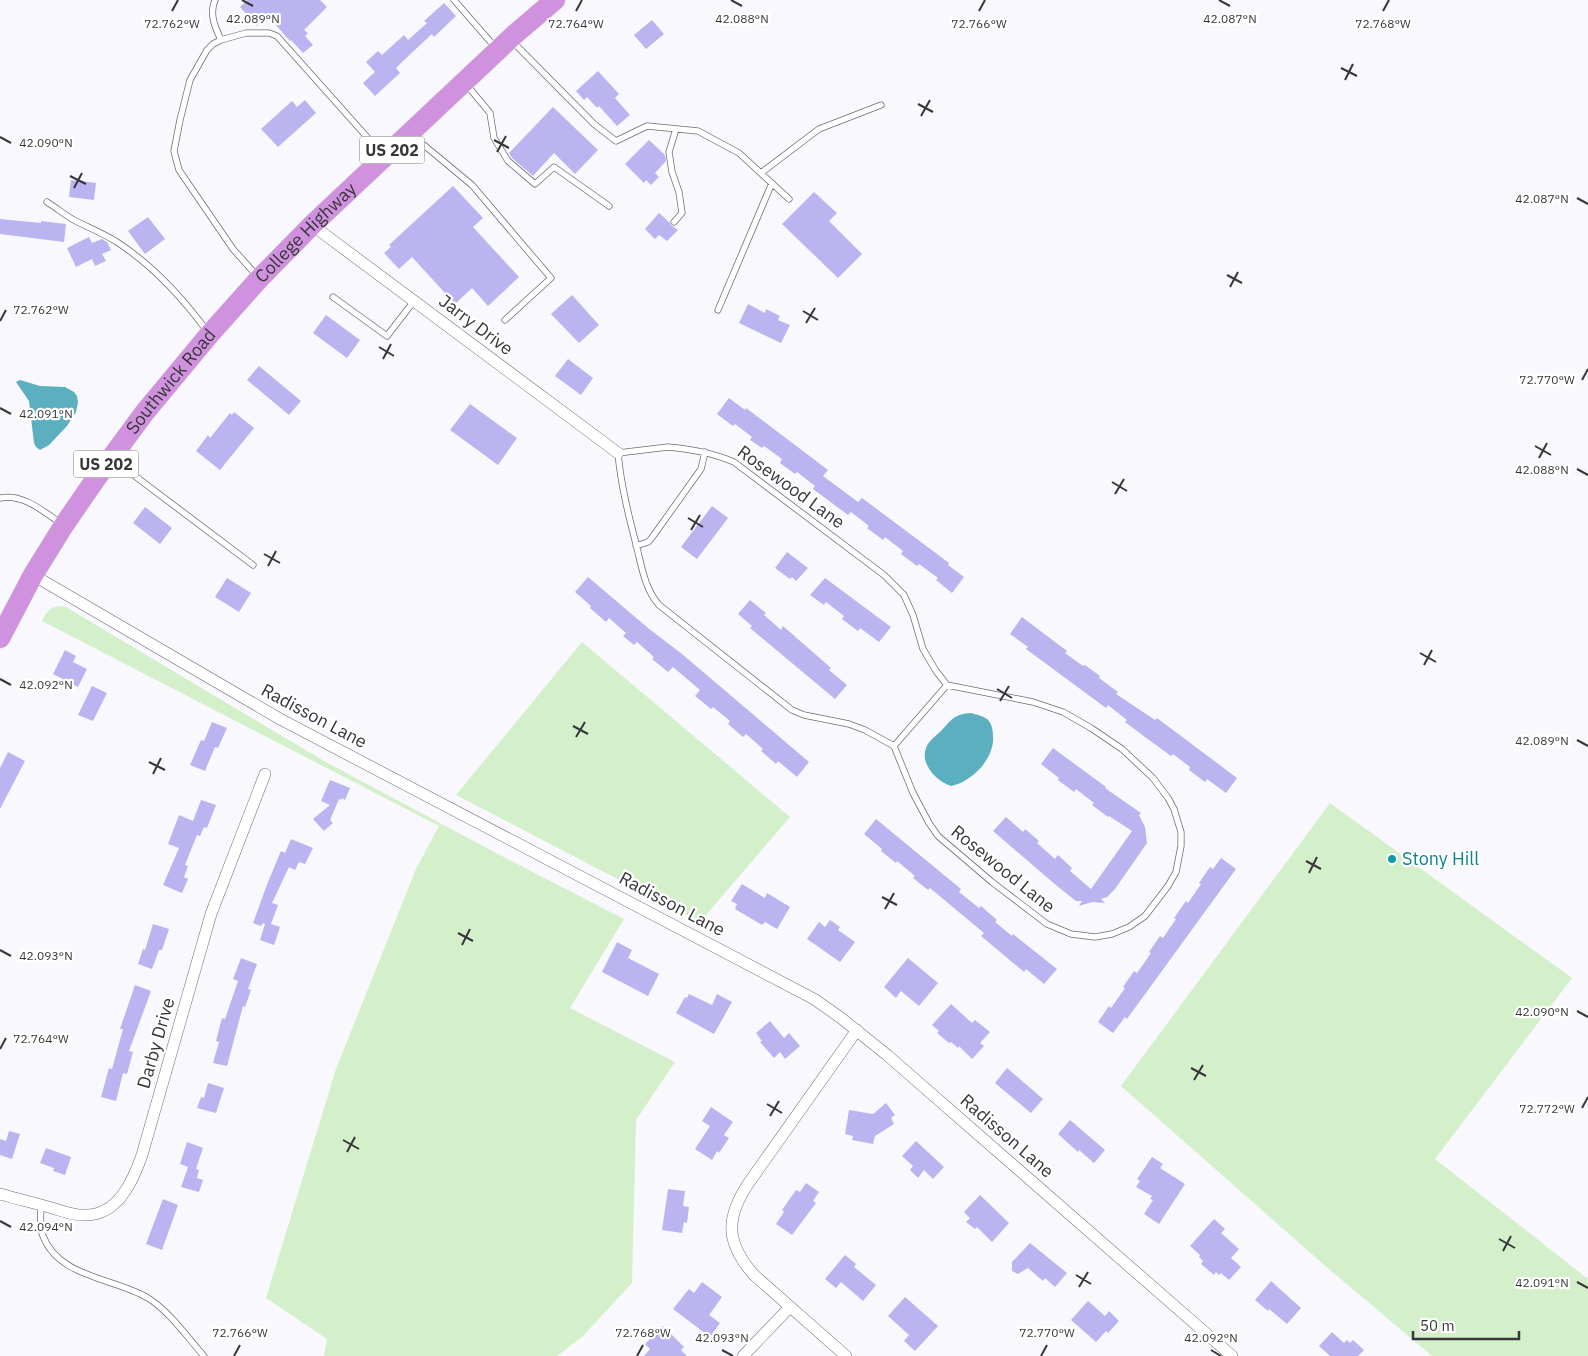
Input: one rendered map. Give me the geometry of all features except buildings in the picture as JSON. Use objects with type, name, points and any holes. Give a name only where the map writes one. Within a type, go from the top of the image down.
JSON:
[{"type":"highway","name":"College Highway","points":[[235,306],[312,225],[464,82],[555,0]]},
{"type":"highway","name":"Southwick Road","points":[[0,638],[33,575],[64,525],[111,458],[145,412],[235,306]]},
{"type":"street","name":"Jarry Drive","points":[[312,225],[618,453]]},
{"type":"street","name":"Radisson Lane","points":[[33,575],[280,719],[801,991],[828,1008],[894,1061],[1232,1356]]},
{"type":"street","name":"Darby Drive","points":[[0,1194],[86,1216],[98,1214],[119,1199],[136,1170],[145,1146],[211,914],[265,774]]},
{"type":"street","points":[[846,1356],[754,1275],[743,1263],[732,1237],[732,1223],[734,1210],[740,1196],[857,1030]]},
{"type":"street","points":[[742,1356],[790,1307]]},
{"type":"lane","points":[[215,0],[212,18],[221,40]]},
{"type":"lane","points":[[454,0],[594,124],[616,141],[647,126],[698,131],[739,153],[789,199]]},
{"type":"lane","points":[[259,279],[233,250],[179,170],[174,150],[190,80],[207,50],[213,44],[246,33],[269,33],[277,36],[384,157]]},
{"type":"lane","points":[[464,82],[490,112],[494,138],[508,161],[535,184],[554,168],[610,206]]},
{"type":"lane","points":[[761,173],[819,129],[881,105]]},
{"type":"lane","points":[[674,222],[682,213],[669,152],[676,129]]},
{"type":"lane","points":[[410,133],[472,185],[551,278],[505,320]]},
{"type":"lane","points":[[718,310],[772,183]]},
{"type":"lane","points":[[47,202],[71,218],[116,242],[140,259],[190,309],[209,335]]},
{"type":"lane","points":[[333,297],[387,336],[414,301]]},
{"type":"lane","name":"Rosewood Lane","points":[[618,453],[668,447],[718,454],[734,462],[884,575],[904,595],[924,649],[946,685],[1033,702],[1063,712],[1122,749],[1153,778],[1174,809],[1181,832],[1181,846],[1176,872],[1150,910],[1138,922],[1129,927],[1112,934],[1095,937],[1071,934],[1056,928],[1039,919],[938,836],[913,793],[894,746]]},
{"type":"lane","points":[[636,546],[651,540],[701,469],[705,452]]},
{"type":"lane","points":[[618,453],[626,507],[646,584],[652,597],[659,605],[792,710],[804,715],[841,722],[865,730],[894,746],[946,685]]},
{"type":"lane","points":[[111,458],[253,565]]},
{"type":"lane","points":[[0,498],[12,497],[22,499],[64,525]]},
{"type":"lane","points":[[41,1205],[42,1235],[57,1257],[83,1272],[137,1292],[150,1299],[204,1356]]},
{"type":"green space","points":[[61,606],[66,607],[324,761],[624,919],[570,1008],[675,1062],[636,1120],[632,1283],[583,1336],[557,1356],[324,1356],[327,1339],[266,1298],[336,1069],[416,869],[439,826],[42,621],[49,611]]},
{"type":"green space","points":[[582,642],[790,817],[700,922],[456,795]]},
{"type":"green space","points":[[1330,803],[1572,978],[1435,1159],[1588,1279],[1588,1356],[1432,1356],[1323,1264],[1121,1086]]},
{"type":"water","points":[[20,380],[40,386],[65,387],[77,396],[76,412],[67,426],[49,445],[40,450],[34,443],[29,401],[16,382]]},
{"type":"water","points":[[971,713],[989,721],[993,730],[993,744],[981,768],[967,780],[951,786],[940,780],[930,770],[926,764],[925,751],[929,742],[951,720],[957,716]]},
{"type":"place","name":"Stony Hill","points":[[1392,859]]}]
